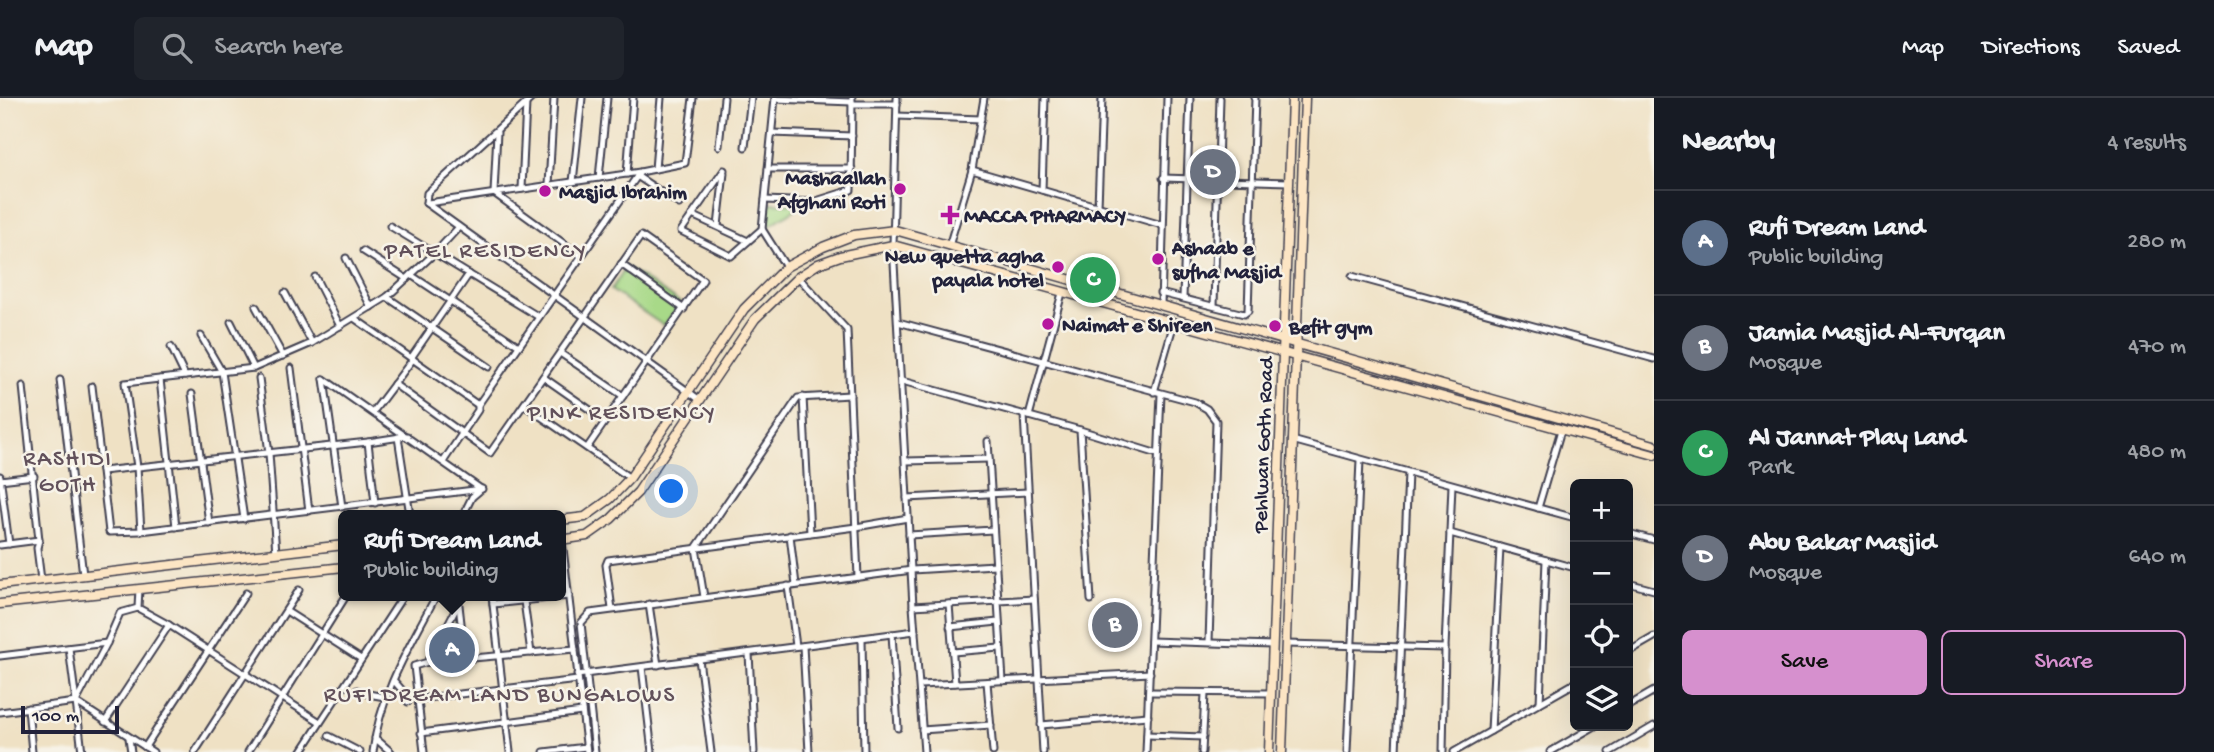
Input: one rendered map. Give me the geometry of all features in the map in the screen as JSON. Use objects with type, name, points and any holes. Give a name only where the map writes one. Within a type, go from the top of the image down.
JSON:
[{"type":"main road","name":"Pehlwan Goth Road","points":[[1269,752],[1292,98]]},
{"type":"main road","name":"Pehlwan Goth Road","points":[[1282,752],[1305,98]]},
{"type":"main road","points":[[566,519],[585,517],[610,499],[630,478],[744,309],[786,267],[822,247],[854,235],[895,230],[1654,445]]},
{"type":"main road","points":[[566,539],[587,536],[611,520],[638,492],[755,318],[798,277],[818,264],[840,256],[893,245],[1654,455]]},
{"type":"main road","points":[[0,585],[338,546]]},
{"type":"main road","points":[[0,604],[338,568]]},
{"type":"street","points":[[549,185],[554,98]]},
{"type":"street","points":[[573,182],[582,98]]},
{"type":"street","points":[[599,178],[607,98]]},
{"type":"street","points":[[627,174],[634,98]]},
{"type":"street","points":[[655,169],[661,98]]},
{"type":"street","points":[[426,203],[638,174],[685,163],[693,98]]},
{"type":"street","points":[[719,146],[724,98]]},
{"type":"street","points":[[746,147],[751,98]]},
{"type":"street","points":[[949,246],[972,170],[984,98]]},
{"type":"street","points":[[1042,190],[1045,98]]},
{"type":"street","points":[[1098,206],[1102,98]]},
{"type":"street","points":[[1161,305],[1167,98]]},
{"type":"street","points":[[1183,298],[1190,98]]},
{"type":"street","points":[[1214,306],[1220,98]]},
{"type":"street","points":[[1160,293],[1244,314],[1249,309],[1255,98]]},
{"type":"street","points":[[786,267],[762,229],[775,99],[897,101],[893,245],[924,752]]},
{"type":"street","points":[[522,189],[529,100]]},
{"type":"street","points":[[426,203],[427,193],[529,100]]},
{"type":"street","points":[[765,201],[813,202],[852,190],[852,101]]},
{"type":"street","points":[[897,116],[981,119]]},
{"type":"street","points":[[494,193],[497,132]]},
{"type":"street","points":[[772,133],[852,136]]},
{"type":"street","points":[[768,169],[852,169]]},
{"type":"street","points":[[718,226],[724,170],[681,231],[731,256],[762,229]]},
{"type":"street","points":[[972,170],[1162,225]]},
{"type":"street","points":[[638,174],[679,204]]},
{"type":"street","points":[[443,462],[478,410],[478,405],[638,174]]},
{"type":"street","points":[[1163,178],[1289,182]]},
{"type":"street","points":[[494,193],[581,256]]},
{"type":"street","points":[[426,203],[700,400]]},
{"type":"street","points":[[692,215],[748,240]]},
{"type":"street","points":[[390,226],[539,317]]},
{"type":"street","points":[[141,531],[137,467],[125,385],[254,368],[312,343],[387,296],[435,253],[459,226]]},
{"type":"street","points":[[394,384],[491,453],[641,236],[701,277],[702,283],[587,448]]},
{"type":"street","points":[[363,251],[519,346]]},
{"type":"street","points":[[346,258],[371,307]]},
{"type":"street","points":[[621,264],[684,309]]},
{"type":"street","points":[[373,412],[470,274]]},
{"type":"street","points":[[315,276],[340,326]]},
{"type":"street","points":[[1352,276],[1654,359]]},
{"type":"street","points":[[798,277],[847,330],[858,577]]},
{"type":"street","points":[[285,293],[312,343]]},
{"type":"street","points":[[1043,752],[1026,416],[1062,293]]},
{"type":"street","points":[[387,296],[489,366]]},
{"type":"street","points":[[256,307],[283,356]]},
{"type":"street","points":[[354,318],[478,405]]},
{"type":"street","points":[[232,322],[254,368]]},
{"type":"street","points":[[898,322],[1195,402],[1207,409],[1216,421],[1209,642]]},
{"type":"street","points":[[1154,392],[1174,323]]},
{"type":"street","points":[[201,336],[222,372],[244,519]]},
{"type":"street","points":[[171,347],[185,376]]},
{"type":"street","points":[[560,353],[623,396]]},
{"type":"street","points":[[292,368],[310,511]]},
{"type":"street","points":[[543,377],[606,421]]},
{"type":"street","points":[[259,378],[269,453],[276,553]]},
{"type":"street","points":[[160,379],[176,527]]},
{"type":"street","points":[[342,507],[324,379],[482,489]]},
{"type":"street","points":[[60,380],[83,575]]},
{"type":"street","points":[[902,381],[1158,454]]},
{"type":"street","points":[[23,386],[40,540],[37,548],[41,580]]},
{"type":"street","points":[[92,386],[109,532],[176,527],[482,489]]},
{"type":"street","points":[[192,394],[203,460],[209,523]]},
{"type":"street","points":[[1146,752],[1161,394]]},
{"type":"street","points":[[704,597],[696,548],[798,398],[850,395]]},
{"type":"street","points":[[803,397],[810,533]]},
{"type":"street","points":[[524,405],[630,478]]},
{"type":"street","points":[[1080,430],[1091,600]]},
{"type":"street","points":[[1538,508],[1561,430]]},
{"type":"street","points":[[102,471],[407,436]]},
{"type":"street","points":[[398,437],[409,510]]},
{"type":"street","points":[[1292,440],[1570,517]]},
{"type":"street","points":[[988,441],[1003,681]]},
{"type":"street","points":[[368,442],[375,503]]},
{"type":"street","points":[[906,461],[989,459]]},
{"type":"street","points":[[1347,752],[1360,460]]},
{"type":"street","points":[[1396,752],[1408,473]]},
{"type":"street","points":[[9,544],[0,479],[34,476]]},
{"type":"street","points":[[1443,752],[1452,485]]},
{"type":"street","points":[[466,510],[472,497],[482,489]]},
{"type":"street","points":[[907,498],[1028,492]]},
{"type":"street","points":[[612,609],[606,565],[608,560],[856,527],[908,517]]},
{"type":"street","points":[[909,535],[993,530]]},
{"type":"street","points":[[1450,533],[1570,567]]},
{"type":"street","points":[[1633,534],[1654,540]]},
{"type":"street","points":[[790,536],[796,585]]},
{"type":"street","points":[[0,545],[40,540]]},
{"type":"street","points":[[1491,731],[1500,547]]},
{"type":"street","points":[[1541,703],[1546,560]]},
{"type":"street","points":[[595,752],[582,623],[583,618],[590,613],[912,570],[995,565]]},
{"type":"street","points":[[544,752],[587,750],[566,575]]},
{"type":"street","points":[[1633,584],[1654,590]]},
{"type":"street","points":[[788,586],[799,646],[809,752]]},
{"type":"street","points":[[138,608],[139,589]]},
{"type":"street","points":[[195,752],[299,590]]},
{"type":"street","points":[[145,747],[246,593]]},
{"type":"street","points":[[913,606],[1034,599]]},
{"type":"street","points":[[248,752],[343,601]]},
{"type":"street","points":[[301,752],[400,601]]},
{"type":"street","points":[[373,752],[380,710],[385,697],[412,637],[433,601]]},
{"type":"street","points":[[458,601],[465,659]]},
{"type":"street","points":[[493,601],[510,752]]},
{"type":"street","points":[[493,604],[524,601],[531,653]]},
{"type":"street","points":[[649,604],[658,665]]},
{"type":"street","points":[[949,604],[955,683]]},
{"type":"street","points":[[428,662],[458,605]]},
{"type":"street","points":[[76,702],[120,612],[138,608],[320,722]]},
{"type":"street","points":[[286,611],[361,659]]},
{"type":"street","points":[[950,627],[998,622]]},
{"type":"street","points":[[105,722],[169,625]]},
{"type":"street","points":[[418,699],[915,631]]},
{"type":"street","points":[[892,634],[898,728]]},
{"type":"street","points":[[1633,649],[1654,637]]},
{"type":"street","points":[[862,638],[864,752]]},
{"type":"street","points":[[1151,641],[1273,645]]},
{"type":"street","points":[[0,656],[107,643]]},
{"type":"street","points":[[1286,644],[1445,648]]},
{"type":"street","points":[[69,648],[82,752]]},
{"type":"street","points":[[953,652],[1000,648]]},
{"type":"street","points":[[424,752],[414,668],[417,665],[575,649]]},
{"type":"street","points":[[749,653],[754,752]]},
{"type":"street","points":[[699,659],[711,752]]},
{"type":"street","points":[[642,667],[652,752]]},
{"type":"street","points":[[920,685],[1150,673]]},
{"type":"street","points":[[394,681],[408,702]]},
{"type":"street","points":[[988,682],[993,752]]},
{"type":"street","points":[[1454,752],[1570,685]]},
{"type":"street","points":[[357,690],[385,697]]},
{"type":"street","points":[[1633,703],[1654,691]]},
{"type":"street","points":[[1150,692],[1271,694]]},
{"type":"street","points":[[1202,752],[1205,694]]},
{"type":"street","points":[[0,712],[76,702],[153,752]]},
{"type":"street","points":[[27,708],[32,752]]},
{"type":"street","points":[[421,733],[582,712]]},
{"type":"street","points":[[1041,725],[1149,716]]},
{"type":"street","points":[[922,730],[991,725]]},
{"type":"street","points":[[1610,752],[1654,726]]},
{"type":"street","points":[[1550,752],[1586,731]]},
{"type":"street","points":[[1147,734],[1203,737]]},
{"type":"street","points":[[329,736],[360,752]]},
{"type":"street","points":[[129,737],[131,752]]},
{"type":"street","points":[[374,738],[391,752]]},
{"type":"green space","points":[[768,203],[804,204],[767,227]]},
{"type":"green space","points":[[626,267],[681,303],[664,326],[611,290]]},
{"type":"green space","points":[[455,621],[458,621],[461,651],[456,656],[441,658],[438,653]]},
{"type":"place","name":"Abu Bakar Masjid","points":[[1213,172]]},
{"type":"place","name":"Mashaallah Afghani Roti","points":[[900,189]]},
{"type":"place","name":"Masjid Ibrahim","points":[[545,191]]},
{"type":"place","name":"MACCA PHARMACY","points":[[950,215]]},
{"type":"place","name":"Ashaab e sufha Masjid","points":[[1158,259]]},
{"type":"place","name":"New quetta agha payala hotel","points":[[1058,267]]},
{"type":"place","name":"Al Jannat Play Land","points":[[1093,280]]},
{"type":"place","name":"Naimat e Shireen","points":[[1048,324]]},
{"type":"place","name":"Befit gym","points":[[1275,326]]},
{"type":"place","name":"Jamia Masjid Al-Furqan","points":[[1115,625]]},
{"type":"place","name":"Rufi Dream Land","points":[[452,650]]},
{"type":"district","name":"PATEL RESIDENCY","points":[[486,249]]},
{"type":"district","name":"PINK RESIDENCY","points":[[622,411]]},
{"type":"district","name":"RASHIDI GOTH","points":[[68,470]]},
{"type":"district","name":"RUFI DREAM LAND BUNGALOWS","points":[[500,693]]}]
